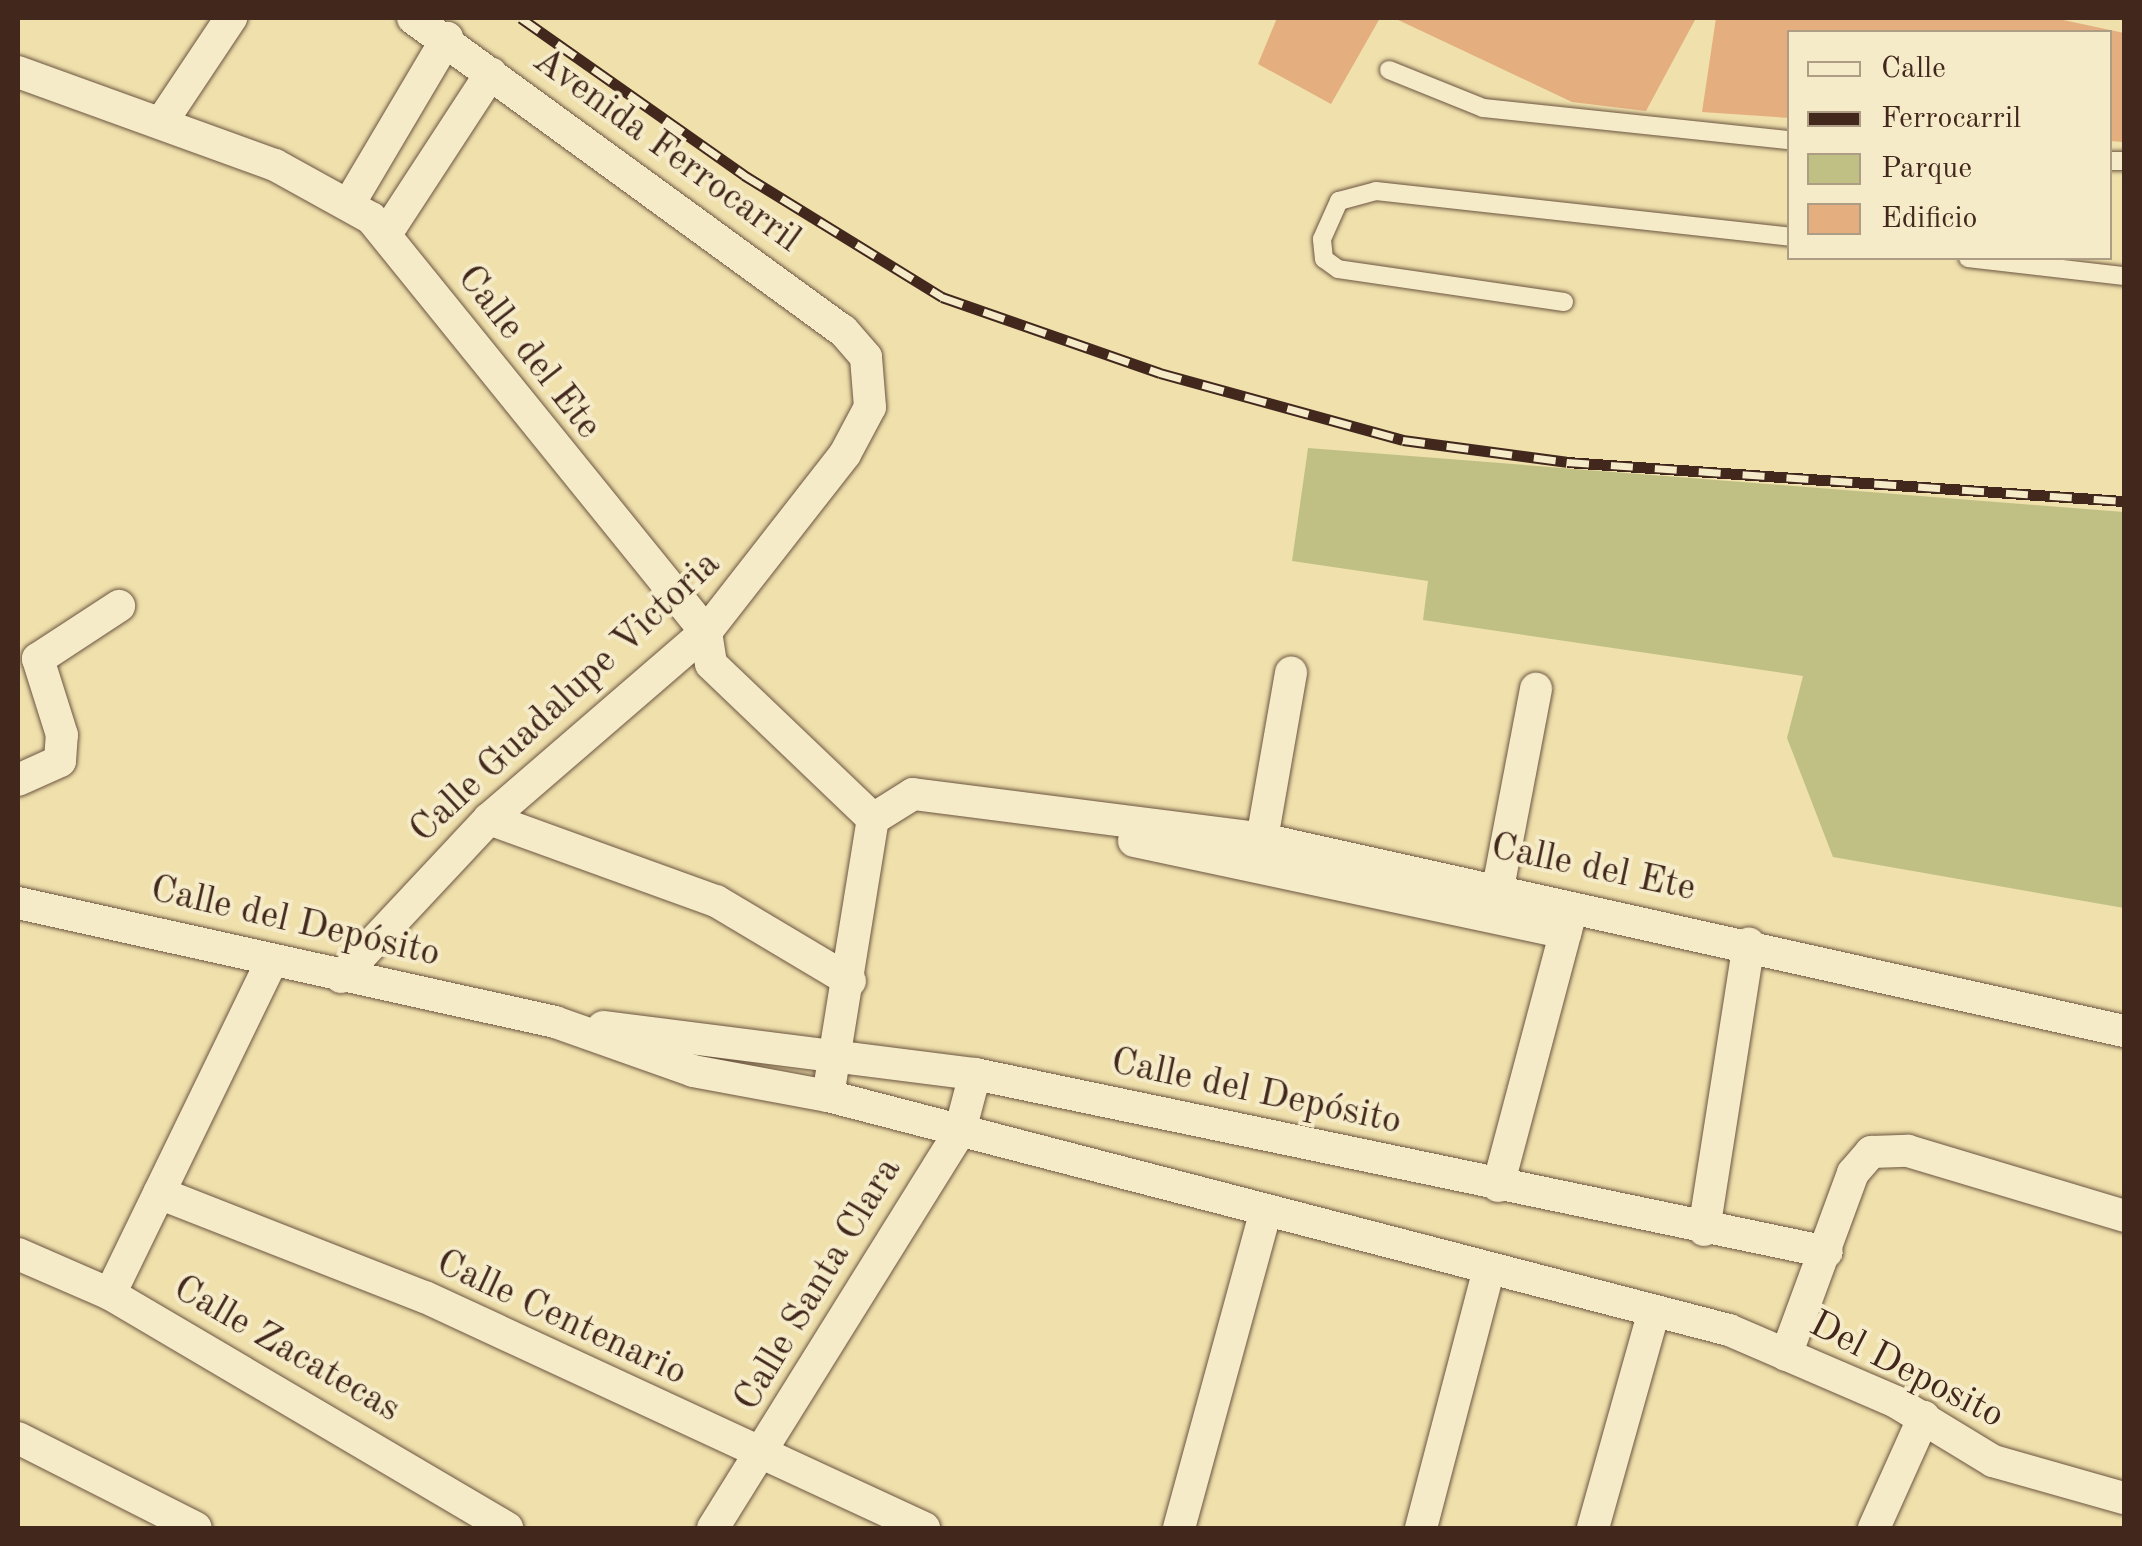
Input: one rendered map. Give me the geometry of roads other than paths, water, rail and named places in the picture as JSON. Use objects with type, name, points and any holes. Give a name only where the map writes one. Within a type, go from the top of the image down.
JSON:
[{"type":"street","points":[[163,120],[231,18]]},
{"type":"street","name":"Avenida Ferrocarril","points":[[413,18],[446,38],[866,357]]},
{"type":"street","points":[[350,204],[446,38]]},
{"type":"street","name":"Calle del Ete","points":[[18,72],[163,120],[350,204],[386,234],[539,437],[706,632],[711,664],[873,819],[913,794],[1262,839],[1498,888],[1569,920]]},
{"type":"street","points":[[386,234],[491,72]]},
{"type":"street","name":"Calle Guadalupe Victoria","points":[[340,976],[489,819],[706,632],[845,454],[870,407],[866,357]]},
{"type":"street","points":[[18,780],[60,760],[62,735],[38,659],[119,606]]},
{"type":"street","points":[[1262,839],[1290,673]]},
{"type":"street","points":[[1498,888],[1536,689]]},
{"type":"street","name":"Calle del Ete","points":[[1040,809],[1106,836],[1569,920],[1749,944],[2124,1031]]},
{"type":"street","points":[[489,819],[716,902],[850,981]]},
{"type":"street","points":[[828,1096],[850,981],[873,819]]},
{"type":"street","name":"Calle del Depósito","points":[[18,902],[271,962],[555,1022],[975,1074],[1704,1230],[1827,1252]]},
{"type":"street","points":[[1498,1186],[1569,920]]},
{"type":"street","points":[[1704,1230],[1749,944]]},
{"type":"street","points":[[110,1294],[271,962]]},
{"type":"street","name":"Calle del Depósito","points":[[555,1022],[693,1070],[828,1096],[1654,1314]]},
{"type":"street","name":"Calle Santa Clara","points":[[713,1528],[960,1131],[975,1074]]},
{"type":"street","points":[[1786,1354],[1853,1174],[1870,1152],[1908,1150],[2124,1216]]},
{"type":"street","name":"Calle Centenario","points":[[159,1193],[426,1297],[760,1458],[924,1528]]},
{"type":"street","points":[[1179,1528],[1265,1212]]},
{"type":"street","name":"Calle Zacatecas","points":[[18,1254],[110,1294],[507,1528]]},
{"type":"street","points":[[1421,1528],[1489,1268]]},
{"type":"street","points":[[1593,1528],[1654,1314]]},
{"type":"street","name":"Del Deposito","points":[[1654,1314],[1786,1354],[1924,1417],[1993,1460],[2124,1498]]},
{"type":"street","points":[[1874,1528],[1924,1417]]},
{"type":"street","points":[[18,1438],[196,1528]]},
{"type":"lane","points":[[1389,70],[1483,108],[1787,140]]},
{"type":"lane","points":[[1564,302],[1338,269],[1324,258],[1322,239],[1339,201],[1376,190],[1787,237]]},
{"type":"lane","points":[[1985,260],[2124,276]]},
{"type":"railway","points":[[521,18],[744,175],[942,297],[1160,373],[1403,440],[1567,462],[2124,501]]}]
